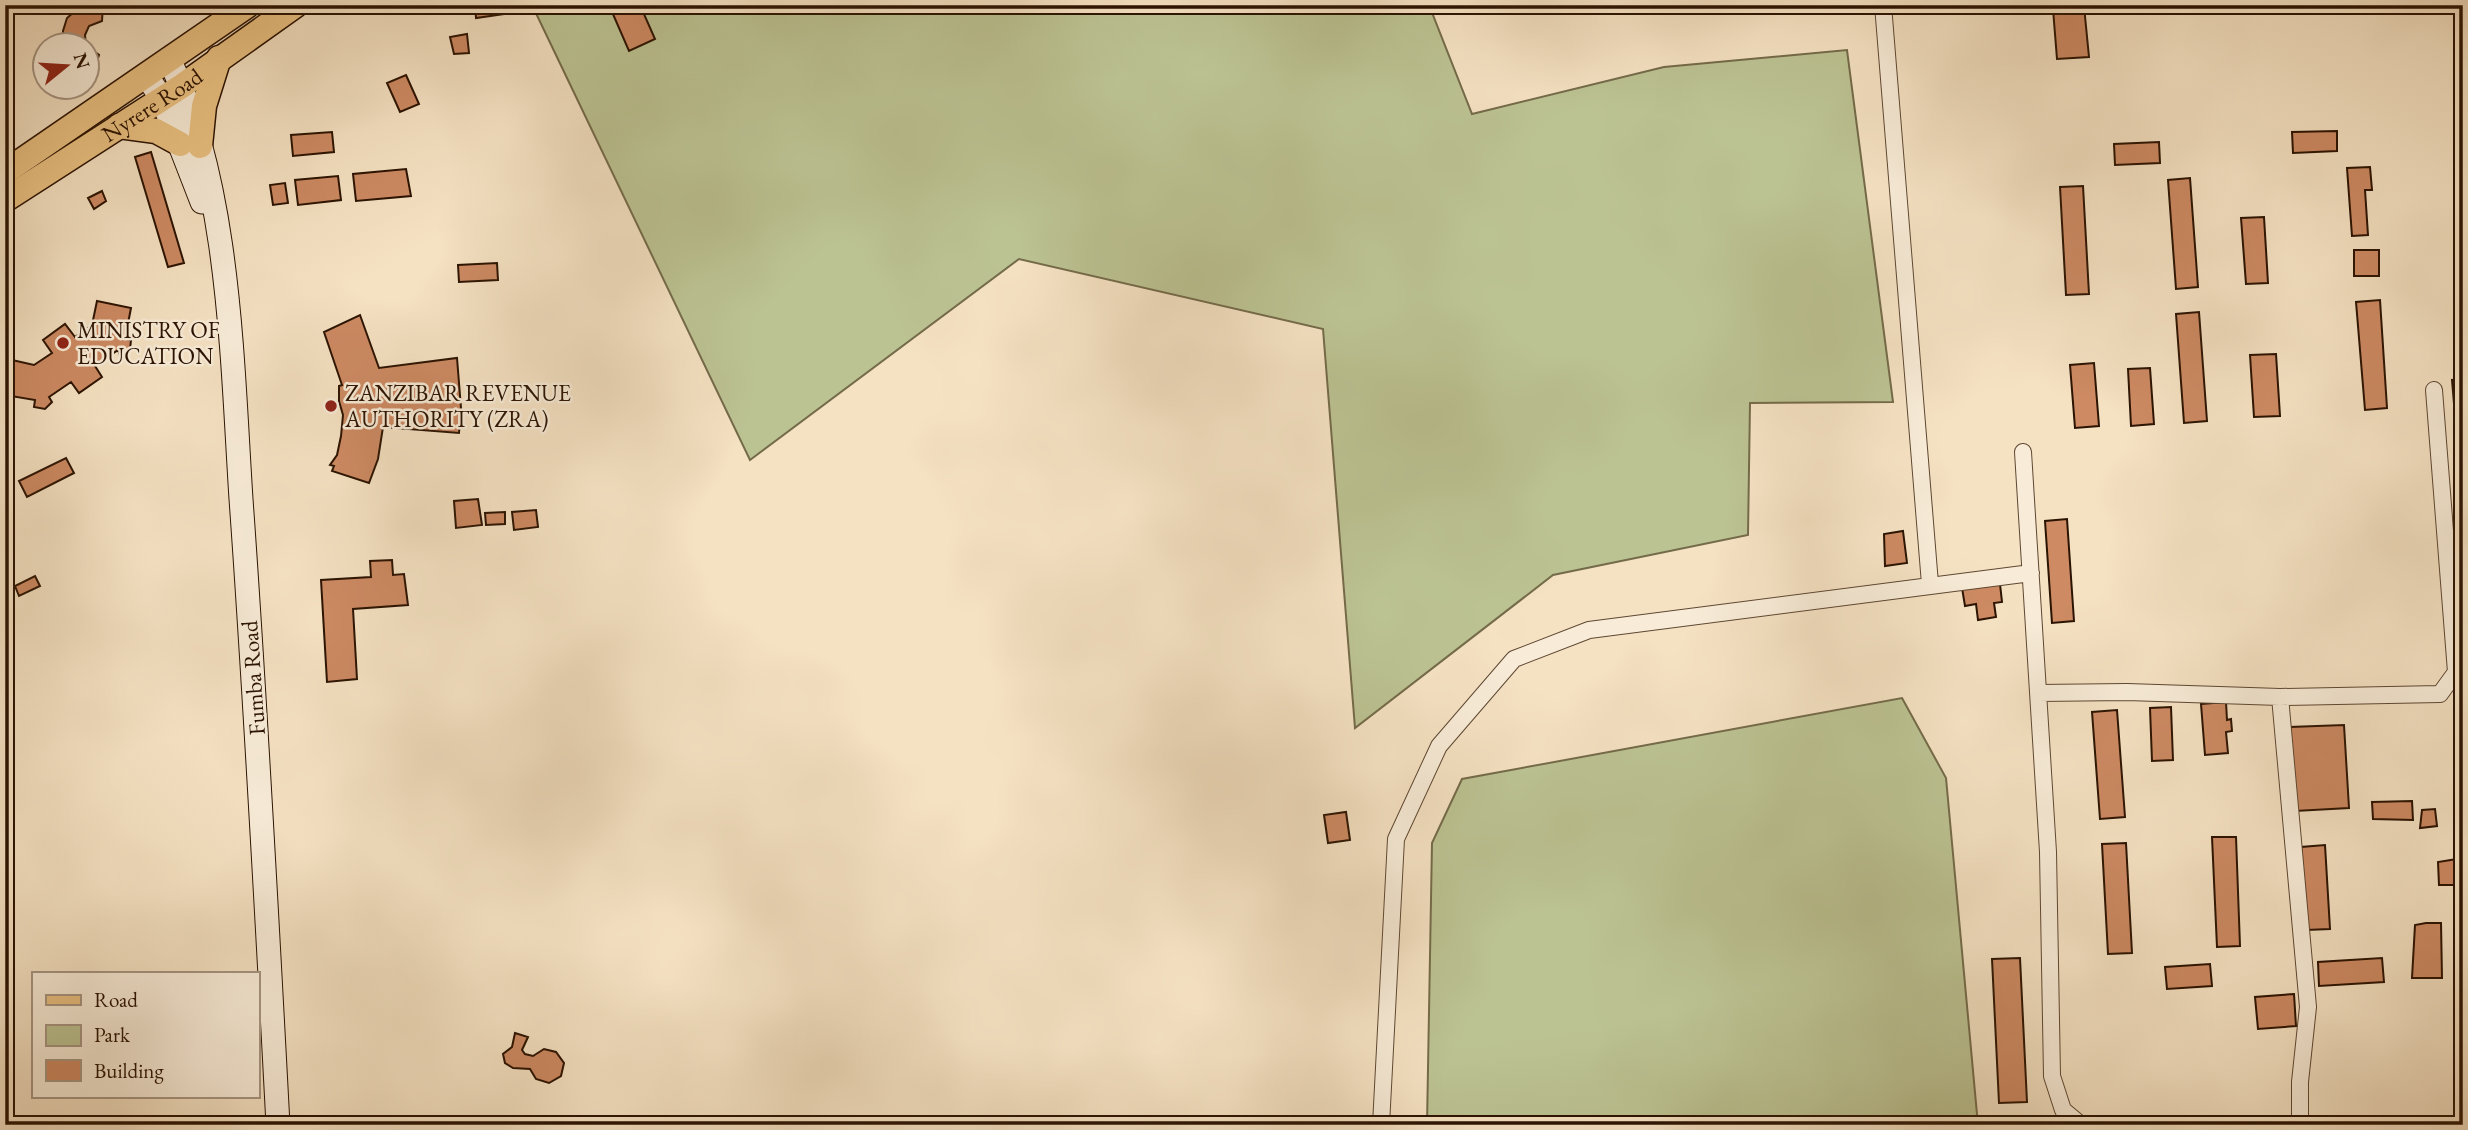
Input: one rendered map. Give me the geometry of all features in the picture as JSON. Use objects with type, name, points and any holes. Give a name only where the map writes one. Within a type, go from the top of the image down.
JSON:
[{"type":"main road","name":"Nyrere Road","points":[[5,172],[248,5]]},
{"type":"main road","name":"Nyrere Road","points":[[5,200],[172,92],[296,5]]},
{"type":"main road","points":[[119,125],[156,131],[190,145],[219,58]]},
{"type":"street","points":[[1883,5],[1930,584]]},
{"type":"street","name":"Fumba Road","points":[[169,59],[172,92],[190,145],[211,190],[229,317],[254,680],[278,1125]]},
{"type":"street","name":"Fumba Road","points":[[146,75],[172,92]]},
{"type":"street","points":[[2038,693],[2127,692],[2280,697],[2440,694],[2456,672],[2434,390]]},
{"type":"street","points":[[2023,452],[2049,866],[2052,1076],[2063,1110],[2081,1125]]},
{"type":"street","points":[[1381,1125],[1396,839],[1439,746],[1514,659],[1589,630],[2031,573]]},
{"type":"street","points":[[2280,697],[2308,1007],[2300,1082],[2300,1125]]},
{"type":"green space","points":[[532,5],[1429,5],[1472,114],[1664,67],[1847,50],[1893,402],[1750,403],[1748,535],[1553,575],[1355,728],[1323,329],[1019,259],[750,460]]},
{"type":"green space","points":[[1902,698],[1946,778],[1978,1125],[1427,1125],[1432,843],[1462,779]]},
{"type":"building","points":[[82,5],[103,5],[102,21],[89,26],[86,32],[63,32],[67,18]]},
{"type":"building","points":[[475,5],[509,5],[505,8],[505,14],[476,18]]},
{"type":"building","points":[[609,5],[640,5],[655,39],[629,51]]},
{"type":"building","points":[[2084,6],[2089,57],[2057,59],[2053,9]]},
{"type":"building","points":[[467,34],[469,53],[454,54],[450,37]]},
{"type":"building","points":[[406,75],[419,104],[400,112],[387,83]]},
{"type":"building","points":[[2337,131],[2337,151],[2293,153],[2292,132]]},
{"type":"building","points":[[332,132],[334,152],[293,156],[291,135]]},
{"type":"building","points":[[2159,142],[2160,163],[2115,165],[2114,144]]},
{"type":"building","points":[[151,152],[184,263],[168,267],[135,157]]},
{"type":"building","points":[[2370,167],[2372,190],[2365,190],[2368,235],[2352,236],[2347,168]]},
{"type":"building","points":[[406,169],[411,196],[356,201],[353,174]]},
{"type":"building","points":[[338,176],[341,200],[298,205],[295,180]]},
{"type":"building","points":[[2190,178],[2198,287],[2176,289],[2168,180]]},
{"type":"building","points":[[285,183],[288,203],[273,205],[270,185]]},
{"type":"building","points":[[2083,186],[2089,294],[2066,295],[2060,187]]},
{"type":"building","points":[[102,191],[106,201],[94,209],[88,198]]},
{"type":"building","points":[[2264,217],[2268,283],[2246,284],[2241,218]]},
{"type":"building","points":[[2354,250],[2379,250],[2379,276],[2354,276]]},
{"type":"building","points":[[497,263],[498,280],[459,282],[458,265]]},
{"type":"building","points":[[2380,300],[2387,408],[2365,410],[2356,302]]},
{"type":"building","points":[[97,301],[131,308],[125,339],[131,340],[130,349],[120,356],[118,350],[95,366],[102,377],[79,393],[71,382],[49,397],[52,402],[45,409],[34,407],[35,400],[5,395],[12,360],[34,365],[52,353],[43,340],[65,324],[75,337],[92,325]]},
{"type":"building","points":[[2199,312],[2207,421],[2184,423],[2176,314]]},
{"type":"building","points":[[360,315],[379,368],[457,358],[461,408],[459,433],[383,427],[378,459],[369,483],[332,471],[334,466],[330,465],[337,455],[341,436],[343,415],[339,386],[342,385],[324,332]]},
{"type":"building","points":[[2276,354],[2280,416],[2254,417],[2250,355]]},
{"type":"building","points":[[2094,363],[2099,426],[2075,428],[2070,365]]},
{"type":"building","points":[[2150,368],[2154,424],[2131,426],[2128,369]]},
{"type":"building","points":[[2463,379],[2463,462],[2459,463],[2452,380]]},
{"type":"building","points":[[66,458],[74,473],[27,497],[19,481]]},
{"type":"building","points":[[478,499],[482,525],[456,528],[454,501]]},
{"type":"building","points":[[536,510],[538,527],[514,530],[512,512]]},
{"type":"building","points":[[505,512],[505,524],[486,525],[485,513]]},
{"type":"building","points":[[2067,519],[2074,621],[2052,623],[2045,521]]},
{"type":"building","points":[[1903,531],[1907,563],[1885,566],[1884,534]]},
{"type":"building","points":[[392,560],[393,575],[404,574],[408,605],[353,609],[357,679],[327,682],[321,580],[371,577],[370,561]]},
{"type":"building","points":[[35,576],[40,586],[19,596],[15,586]]},
{"type":"building","points":[[2000,584],[2002,602],[1994,603],[1996,617],[1978,620],[1976,604],[1965,606],[1962,588]]},
{"type":"building","points":[[2226,702],[2227,720],[2231,719],[2232,731],[2226,732],[2228,753],[2205,755],[2201,704]]},
{"type":"building","points":[[2171,707],[2173,760],[2152,761],[2150,708]]},
{"type":"building","points":[[2117,710],[2125,817],[2100,819],[2092,712]]},
{"type":"building","points":[[2344,725],[2349,808],[2295,811],[2290,727]]},
{"type":"building","points":[[2412,801],[2413,820],[2373,819],[2372,802]]},
{"type":"building","points":[[2435,809],[2437,826],[2420,828],[2422,810]]},
{"type":"building","points":[[1346,812],[1350,840],[1328,843],[1324,815]]},
{"type":"building","points":[[2212,837],[2236,837],[2240,946],[2217,947]]},
{"type":"building","points":[[2126,843],[2132,953],[2108,954],[2102,844]]},
{"type":"building","points":[[2325,845],[2330,929],[2306,930],[2301,847]]},
{"type":"building","points":[[2463,858],[2463,885],[2439,885],[2438,862]]},
{"type":"building","points":[[2441,923],[2442,978],[2412,978],[2415,925]]},
{"type":"building","points":[[2020,958],[2027,1102],[1999,1103],[1992,959]]},
{"type":"building","points":[[2382,958],[2384,982],[2319,986],[2318,962]]},
{"type":"building","points":[[2210,964],[2212,986],[2167,989],[2165,967]]},
{"type":"building","points":[[2294,994],[2296,1026],[2258,1029],[2255,997]]},
{"type":"building","points":[[515,1033],[528,1037],[522,1050],[525,1054],[533,1056],[544,1049],[556,1052],[564,1063],[561,1076],[549,1083],[536,1079],[530,1069],[513,1068],[505,1063],[503,1054],[512,1047]]},
{"type":"place","name":"MINISTRY OF EDUCATION","points":[[63,343]]},
{"type":"place","name":"ZANZIBAR REVENUE AUTHORITY (ZRA)","points":[[331,406]]}]
